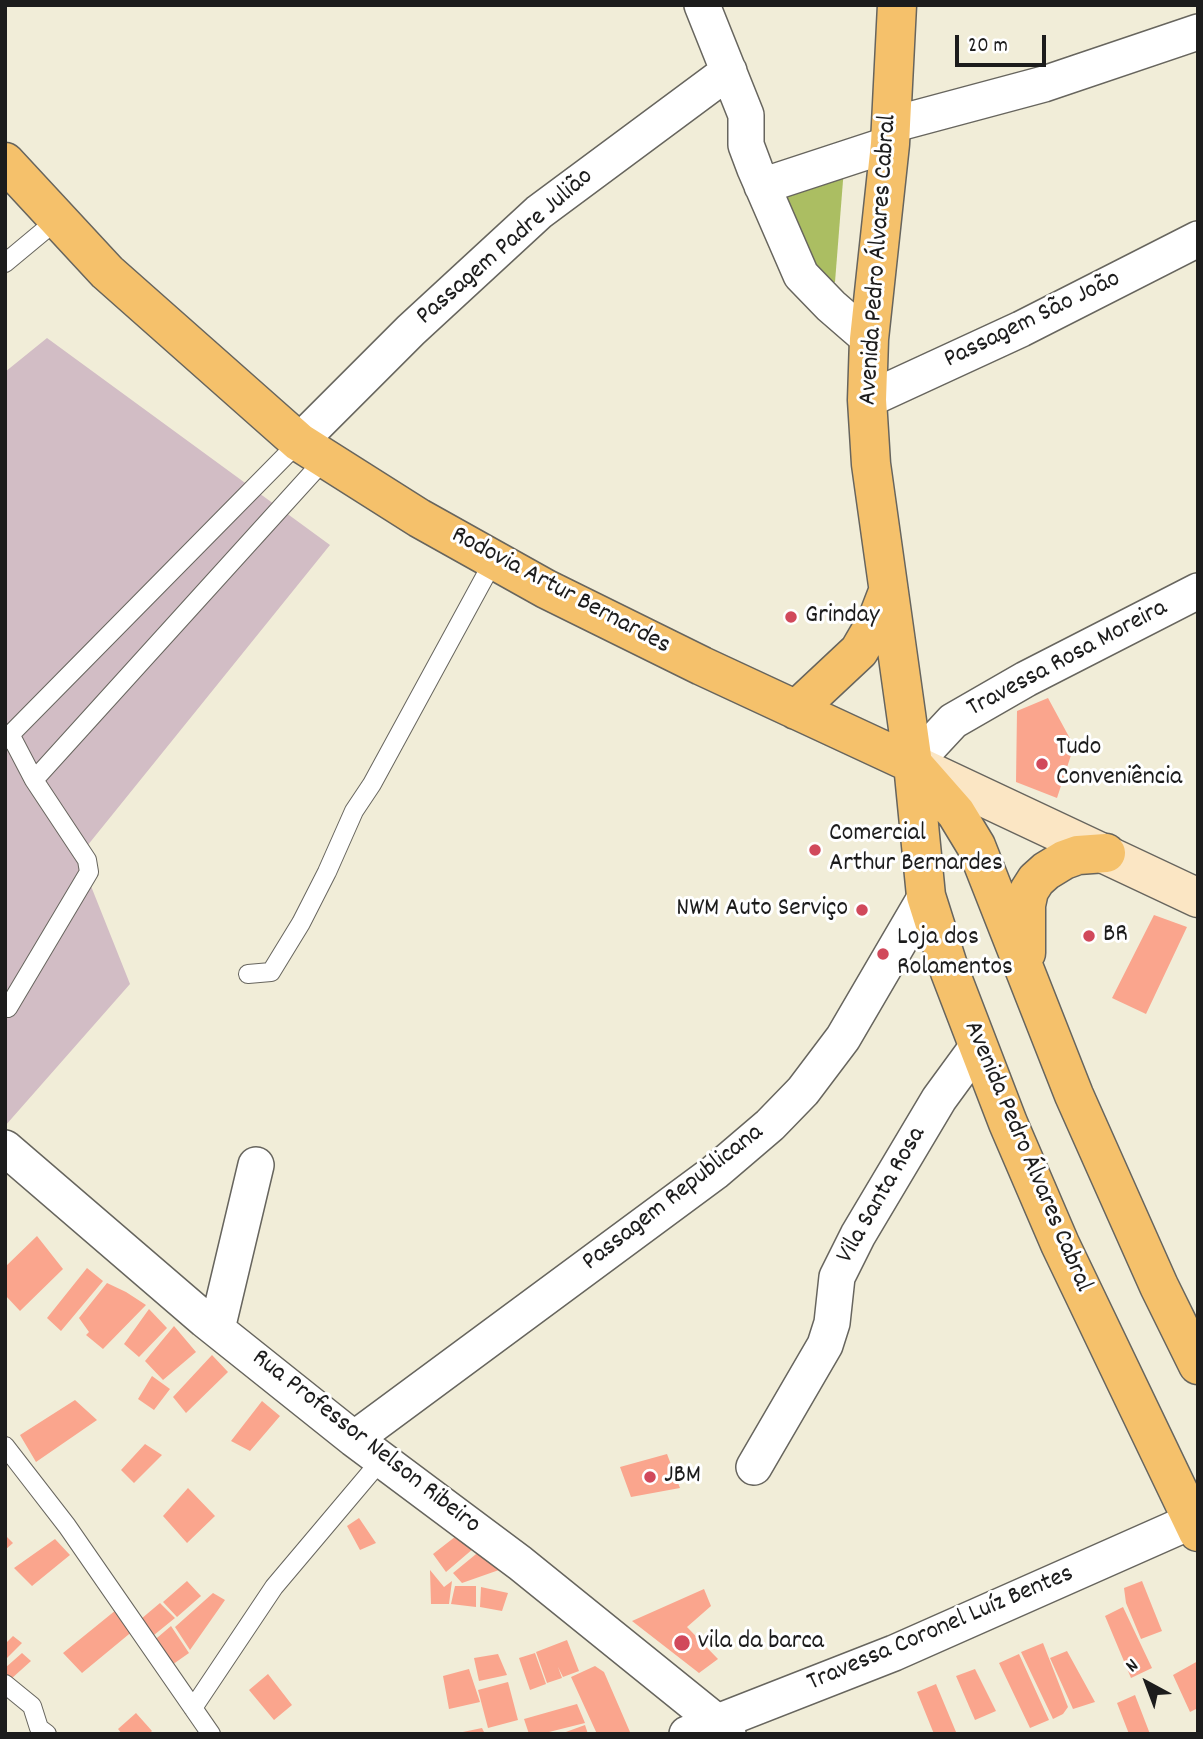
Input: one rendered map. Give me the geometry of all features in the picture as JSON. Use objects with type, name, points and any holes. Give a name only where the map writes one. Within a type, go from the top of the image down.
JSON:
[{"type":"main road","name":"Avenida Pedro Álvares Cabral","points":[[897,5],[890,135],[869,339],[867,400],[871,464],[887,594],[913,764],[926,896],[977,1047],[1059,1244],[1195,1527]]},
{"type":"main road","name":"Rodovia Artur Bernardes","points":[[5,162],[107,272],[312,450],[419,518],[582,607],[1198,898]]},
{"type":"main road","points":[[796,710],[859,651],[877,620],[887,594]]},
{"type":"main road","points":[[913,764],[956,813],[976,846],[1080,1107],[1159,1286],[1198,1365]]},
{"type":"main road","points":[[1029,979],[1025,917],[1029,891],[1046,871],[1078,855],[1106,853]]},
{"type":"street","points":[[702,5],[746,115],[746,145],[801,275],[869,339]]},
{"type":"street","points":[[762,186],[890,135],[1198,32]]},
{"type":"street","name":"Passagem Padre Julião","points":[[312,450],[411,330],[539,212],[729,71]]},
{"type":"street","name":"Passagem São João","points":[[867,400],[1021,330],[1198,239]]},
{"type":"street","name":"Travessa Rosa Moreira","points":[[913,764],[953,721],[1026,678],[1198,591]]},
{"type":"street","name":"Passagem Republicana","points":[[368,1449],[770,1125],[803,1091],[843,1038],[926,896]]},
{"type":"street","name":"Vila Santa Rosa","points":[[754,1467],[825,1345],[832,1323],[837,1277],[858,1235],[939,1099],[977,1047]]},
{"type":"street","name":"Rua Professor Nelson Ribeiro","points":[[5,1148],[217,1329],[368,1449],[509,1554],[711,1730]]},
{"type":"street","points":[[217,1329],[256,1165]]},
{"type":"street","name":"Travessa Coronel Luíz Bentes","points":[[711,1730],[824,1679],[894,1653],[1195,1527]]},
{"type":"lane","points":[[5,263],[58,219]]},
{"type":"lane","points":[[8,1008],[89,872],[87,860],[8,738],[312,450]]},
{"type":"lane","points":[[34,780],[312,450]]},
{"type":"lane","points":[[248,974],[271,972],[301,923],[354,811],[372,784],[494,560]]},
{"type":"lane","points":[[5,1446],[67,1525],[211,1734]]},
{"type":"lane","points":[[193,1708],[368,1449]]},
{"type":"lane","points":[[5,1684],[32,1706],[38,1728],[47,1734]]},
{"type":"shaded area","points":[[47,338],[330,545],[79,856],[130,984],[5,1126],[5,372]]},
{"type":"green space","points":[[844,168],[835,282],[821,285],[779,191]]},
{"type":"building","name":"Tudo Conveniência","points":[[1048,698],[1074,746],[1057,798],[1016,782],[1017,711]]},
{"type":"building","points":[[1154,915],[1187,927],[1146,1014],[1112,998]]},
{"type":"building","points":[[37,1236],[63,1269],[20,1311],[5,1295],[5,1267]]},
{"type":"building","points":[[87,1268],[103,1281],[61,1331],[47,1318]]},
{"type":"building","points":[[107,1283],[146,1305],[103,1349],[86,1335],[89,1332],[79,1318]]},
{"type":"building","points":[[149,1309],[167,1328],[139,1357],[124,1344]]},
{"type":"building","points":[[174,1326],[196,1352],[163,1380],[145,1361]]},
{"type":"building","points":[[212,1355],[228,1372],[186,1413],[173,1397]]},
{"type":"building","points":[[152,1376],[170,1389],[154,1410],[138,1399]]},
{"type":"building","points":[[75,1400],[97,1420],[36,1462],[20,1435]]},
{"type":"building","points":[[262,1401],[280,1416],[250,1451],[231,1441]]},
{"type":"building","points":[[145,1444],[162,1455],[134,1483],[121,1470]]},
{"type":"building","name":"JBM","points":[[667,1454],[680,1488],[631,1497],[620,1467]]},
{"type":"building","points":[[188,1488],[215,1516],[187,1543],[163,1516]]},
{"type":"building","points":[[359,1518],[376,1543],[360,1550],[347,1526]]},
{"type":"building","points":[[460,1533],[474,1548],[446,1572],[433,1554]]},
{"type":"building","points":[[5,1535],[13,1543],[5,1550]]},
{"type":"building","points":[[55,1539],[70,1555],[32,1586],[14,1568]]},
{"type":"building","points":[[481,1550],[499,1570],[462,1583],[453,1573]]},
{"type":"building","points":[[430,1570],[444,1587],[452,1581],[449,1604],[431,1604]]},
{"type":"building","points":[[187,1581],[201,1596],[177,1617],[163,1602]]},
{"type":"building","points":[[1142,1581],[1162,1631],[1141,1639],[1126,1603],[1124,1588]]},
{"type":"building","points":[[455,1586],[476,1586],[476,1607],[451,1604]]},
{"type":"building","points":[[481,1587],[508,1593],[502,1611],[480,1607]]},
{"type":"building","name":"vila da barca","points":[[704,1589],[711,1606],[687,1627],[718,1659],[699,1673],[632,1621]]},
{"type":"building","points":[[213,1593],[225,1600],[190,1650],[175,1627]]},
{"type":"building","points":[[160,1603],[175,1618],[154,1635],[141,1619]]},
{"type":"building","points":[[1123,1607],[1152,1668],[1131,1678],[1105,1616]]},
{"type":"building","points":[[116,1610],[134,1630],[82,1673],[63,1653]]},
{"type":"building","points":[[171,1626],[189,1653],[169,1667],[151,1643]]},
{"type":"building","points":[[13,1636],[22,1643],[5,1660],[5,1644]]},
{"type":"building","points":[[567,1640],[579,1671],[563,1677],[558,1667],[562,1678],[547,1683],[536,1652]]},
{"type":"building","points":[[1043,1643],[1068,1707],[1063,1714],[1053,1719],[1021,1652]]},
{"type":"building","points":[[1067,1651],[1095,1702],[1073,1709],[1050,1658]]},
{"type":"building","points":[[22,1653],[31,1661],[11,1679],[5,1668]]},
{"type":"building","points":[[535,1653],[546,1684],[530,1690],[519,1658]]},
{"type":"building","points":[[498,1654],[507,1675],[479,1681],[474,1658]]},
{"type":"building","points":[[1019,1654],[1049,1720],[1030,1728],[999,1663]]},
{"type":"building","points":[[1198,1661],[1198,1708],[1190,1712],[1173,1675]]},
{"type":"building","points":[[595,1666],[604,1672],[630,1732],[597,1734],[571,1677]]},
{"type":"building","points":[[469,1669],[480,1702],[449,1709],[443,1676]]},
{"type":"building","points":[[975,1669],[996,1711],[975,1720],[956,1676]]},
{"type":"building","points":[[268,1674],[292,1705],[274,1720],[249,1690]]},
{"type":"building","points":[[508,1682],[518,1720],[488,1728],[478,1690]]},
{"type":"building","points":[[936,1684],[956,1732],[951,1734],[934,1734],[917,1692]]},
{"type":"building","points":[[1135,1695],[1150,1734],[1129,1734],[1117,1703]]},
{"type":"building","points":[[577,1704],[585,1723],[541,1734],[529,1734],[524,1719]]},
{"type":"building","points":[[136,1713],[152,1731],[149,1734],[122,1734],[118,1729]]},
{"type":"building","points":[[585,1725],[588,1734],[563,1734],[563,1733]]},
{"type":"building","points":[[482,1728],[485,1734],[458,1733]]},
{"type":"place","name":"Grinday","points":[[791,617]]},
{"type":"place","name":"Tudo Conveniência","points":[[1042,764]]},
{"type":"place","name":"Comercial Arthur Bernardes","points":[[815,850]]},
{"type":"place","name":"NWM Auto Serviço","points":[[862,910]]},
{"type":"place","name":"BR","points":[[1089,936]]},
{"type":"place","name":"Loja dos Rolamentos","points":[[883,954]]},
{"type":"place","name":"JBM","points":[[650,1477]]},
{"type":"place","name":"vila da barca","points":[[682,1643]]}]
